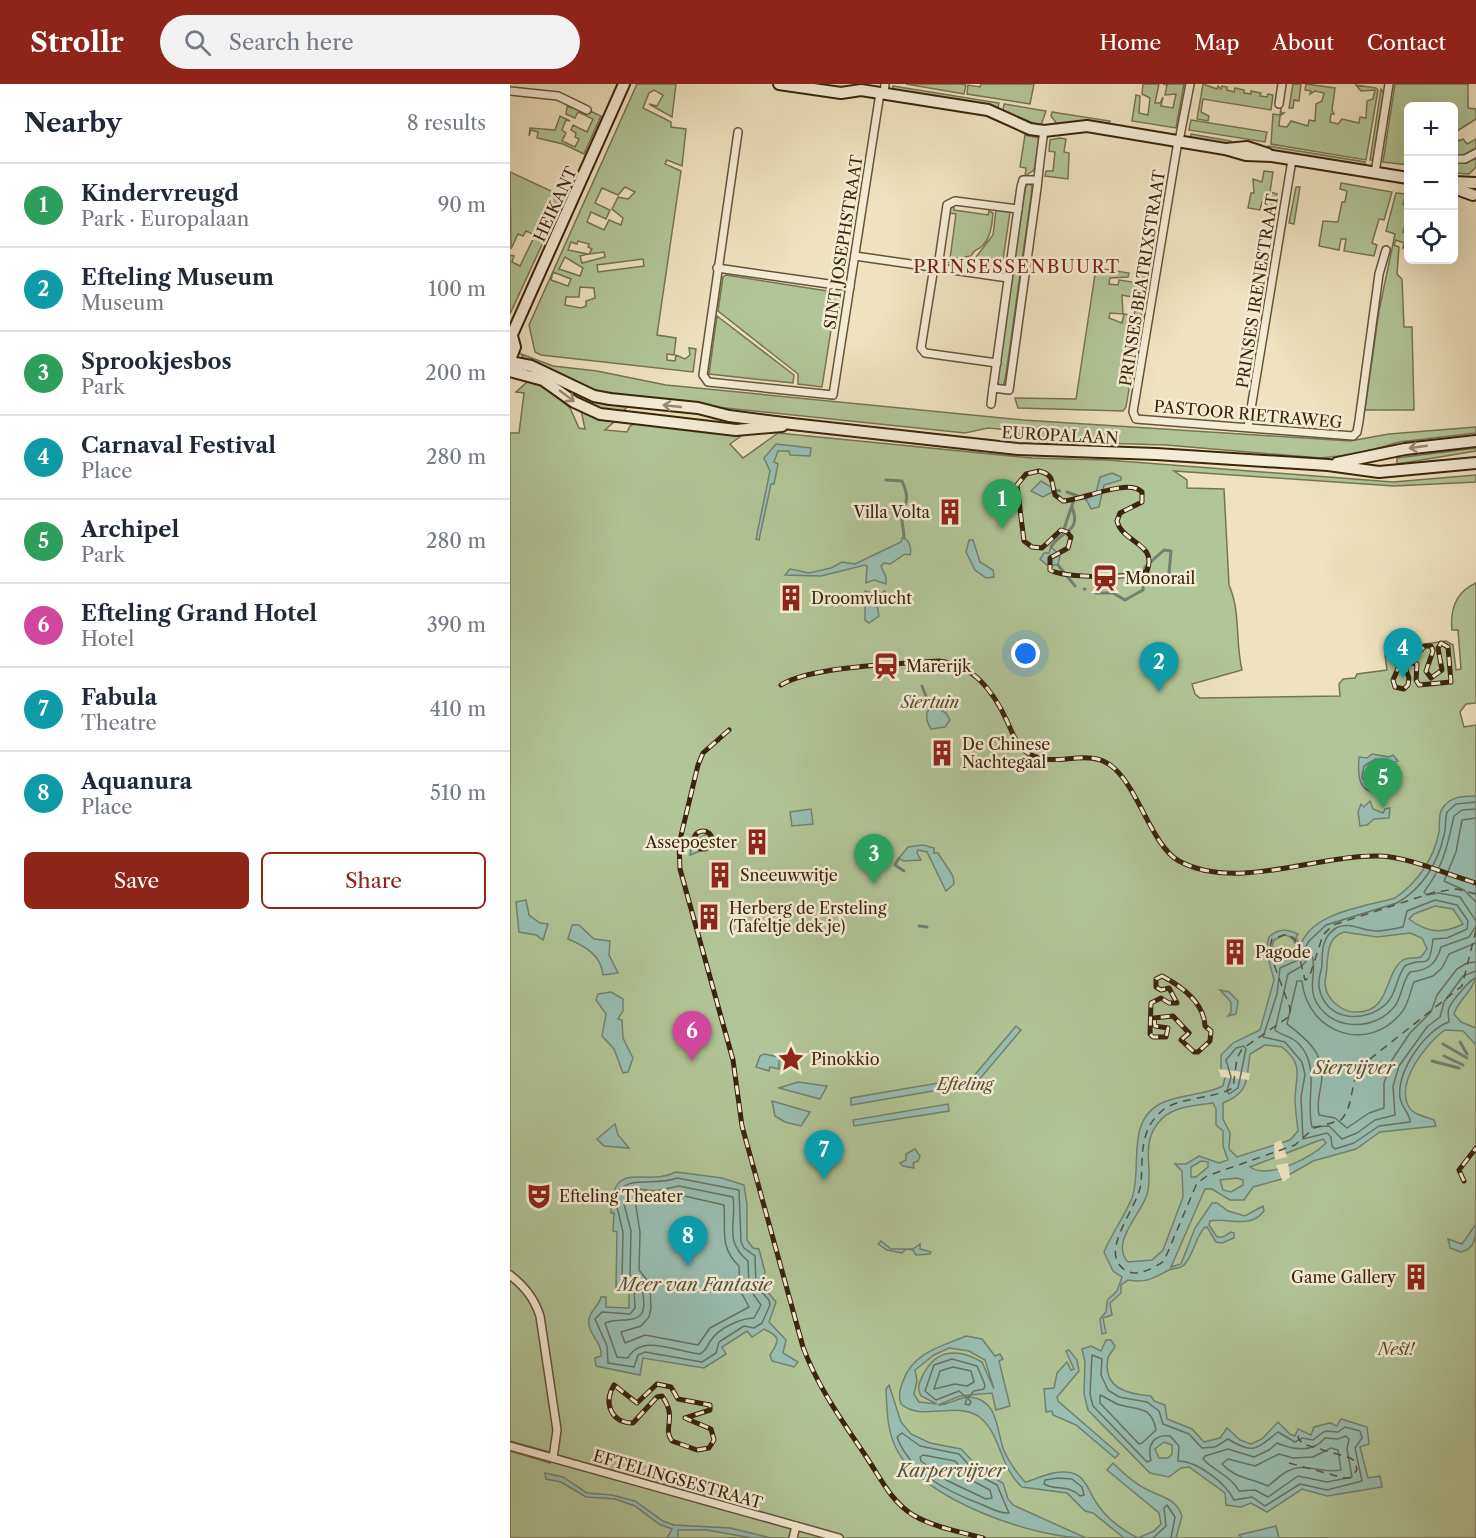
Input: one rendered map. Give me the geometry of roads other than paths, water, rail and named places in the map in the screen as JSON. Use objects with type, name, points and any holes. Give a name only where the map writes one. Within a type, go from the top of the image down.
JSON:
[{"type":"main road","name":"HEIKANT","points":[[511,366],[514,347],[511,337],[624,84]]},
{"type":"main road","points":[[779,84],[841,93],[883,90],[988,110],[1030,129],[1044,131],[1081,126],[1225,149],[1247,147],[1292,160],[1404,177]]},
{"type":"main road","points":[[1458,182],[1476,183],[1475,199],[1458,190]]},
{"type":"main road","name":"EUROPALAAN","points":[[511,366],[543,380],[574,402],[600,414],[736,430],[792,424]]},
{"type":"main road","name":"EUROPALAAN","points":[[511,366],[543,370],[594,396],[698,408],[729,416],[792,424],[1018,449],[1156,454],[1328,465],[1379,472],[1476,464]]},
{"type":"main road","name":"EUROPALAAN","points":[[1328,465],[1405,449],[1476,441]]},
{"type":"street","name":"PRINSES BEATRIXSTRAAT","points":[[1136,419],[1133,412],[1190,84]]},
{"type":"street","points":[[1279,104],[1282,84]]},
{"type":"street","points":[[1376,173],[1389,84],[1385,84]]},
{"type":"street","name":"SINT JOSEPHSTRAAT","points":[[717,268],[702,371],[708,382],[833,395],[883,90]]},
{"type":"street","points":[[510,91],[558,96],[587,110]]},
{"type":"street","points":[[993,388],[1009,390],[1044,131]]},
{"type":"street","points":[[738,132],[717,268],[850,287]]},
{"type":"street","points":[[1458,159],[1465,159],[1476,153]]},
{"type":"street","name":"PRINSES IRENESTRAAT","points":[[1248,427],[1292,160]]},
{"type":"street","points":[[991,404],[1023,180],[1038,180]]},
{"type":"street","points":[[997,363],[925,353],[921,348],[947,205],[955,201],[1018,209]]},
{"type":"street","name":"PASTOOR RIETRAWEG","points":[[1136,419],[1348,436],[1358,432],[1379,274],[1386,250]]},
{"type":"street","points":[[855,256],[1008,278]]},
{"type":"street","points":[[510,1275],[529,1294],[540,1316],[557,1430],[553,1458]]},
{"type":"street","name":"EFTELINGSESTRAAT","points":[[510,1446],[839,1538]]},
{"type":"street","points":[[793,1538],[796,1526]]},
{"type":"water","points":[[776,444],[811,448],[810,456],[790,455],[789,451],[778,451],[774,462],[778,464],[774,484],[771,484],[759,540],[756,539],[770,471],[764,458]]},
{"type":"water","points":[[1112,473],[1121,477],[1121,480],[1104,485],[1099,507],[1091,509],[1086,499],[1096,493],[1100,477]]},
{"type":"water","points":[[1041,481],[1056,490],[1043,497],[1031,491]]},
{"type":"water","points":[[902,538],[909,544],[910,555],[905,554],[890,564],[884,563],[881,566],[886,577],[886,584],[874,580],[866,583],[867,566],[865,565],[821,576],[785,575],[790,569],[809,573],[831,568],[842,562],[855,564],[901,542]]},
{"type":"water","points":[[969,540],[973,540],[980,562],[993,570],[994,577],[986,578],[975,570],[966,552]]},
{"type":"water","points":[[1051,547],[1060,555],[1058,565],[1047,565],[1040,559],[1044,553],[1049,553]]},
{"type":"water","points":[[865,591],[878,595],[885,591],[885,600],[877,605],[879,616],[869,623],[865,620]]},
{"type":"water","points":[[933,706],[946,713],[950,720],[945,727],[931,729],[927,720],[927,712]]},
{"type":"water","points":[[1372,754],[1389,757],[1393,755],[1398,761],[1392,763],[1391,769],[1376,759],[1364,766],[1362,778],[1371,787],[1383,786],[1389,773],[1395,776],[1392,785],[1380,793],[1366,789],[1360,781],[1359,757],[1367,758]]},
{"type":"water","name":"Siervijver","points":[[1476,796],[1476,976],[1472,987],[1454,1014],[1461,1022],[1476,1028],[1476,1045],[1463,1031],[1445,1030],[1429,1044],[1415,1064],[1406,1087],[1406,1097],[1411,1110],[1434,1120],[1436,1126],[1380,1132],[1356,1149],[1313,1161],[1282,1179],[1253,1187],[1244,1200],[1230,1200],[1212,1189],[1205,1189],[1171,1267],[1181,1264],[1195,1228],[1212,1203],[1217,1203],[1228,1211],[1245,1216],[1263,1206],[1264,1211],[1252,1220],[1210,1221],[1209,1225],[1217,1237],[1223,1237],[1231,1232],[1234,1233],[1234,1238],[1222,1243],[1216,1242],[1207,1227],[1204,1228],[1182,1267],[1169,1270],[1149,1280],[1128,1280],[1121,1285],[1121,1293],[1110,1303],[1112,1315],[1103,1318],[1106,1333],[1102,1334],[1100,1319],[1106,1312],[1108,1299],[1117,1291],[1122,1277],[1113,1271],[1104,1252],[1132,1198],[1139,1132],[1144,1120],[1152,1110],[1164,1102],[1223,1086],[1225,1077],[1221,1070],[1221,1055],[1233,1043],[1260,1030],[1274,980],[1266,950],[1269,937],[1283,930],[1290,931],[1298,934],[1296,937],[1300,947],[1306,935],[1327,918],[1354,908],[1395,898],[1417,878],[1429,861],[1437,842],[1440,814],[1445,805],[1453,799]],"holes":[[[1435,906],[1453,909],[1463,924],[1442,931],[1422,927],[1409,919],[1414,914]],[[1344,932],[1377,937],[1410,933],[1422,938],[1427,949],[1421,957],[1405,959],[1397,966],[1386,991],[1376,1006],[1368,1010],[1351,1012],[1336,1004],[1326,990],[1329,950],[1335,937]],[[1284,935],[1294,940],[1296,946],[1296,952],[1288,960],[1278,959],[1271,949],[1274,940]],[[1265,1045],[1282,1047],[1289,1053],[1297,1071],[1295,1098],[1298,1131],[1290,1140],[1237,1157],[1229,1149],[1230,1133],[1223,1119],[1223,1103],[1242,1090],[1247,1078],[1250,1054]],[[1213,1103],[1216,1109],[1216,1125],[1223,1131],[1223,1146],[1228,1160],[1219,1163],[1199,1156],[1186,1164],[1175,1164],[1182,1171],[1183,1197],[1163,1250],[1152,1260],[1128,1262],[1123,1254],[1122,1246],[1128,1229],[1147,1195],[1149,1186],[1148,1149],[1153,1131],[1163,1117],[1183,1108]],[[1323,1139],[1326,1143],[1290,1165],[1268,1171],[1250,1167]],[[1201,1161],[1208,1162],[1208,1167],[1196,1177],[1191,1177],[1191,1167]],[[1237,1178],[1243,1180],[1243,1185],[1231,1192],[1223,1190],[1220,1180]]]},
{"type":"water","points":[[1370,801],[1373,809],[1383,813],[1385,809],[1390,808],[1389,818],[1374,819],[1367,825],[1360,826],[1358,812],[1361,804],[1364,807]]},
{"type":"water","points":[[811,809],[813,824],[792,826],[790,812]]},
{"type":"water","points":[[710,832],[713,840],[711,847],[690,855],[693,838],[699,839]]},
{"type":"water","points":[[923,845],[934,848],[934,853],[938,853],[953,876],[954,884],[946,891],[927,852],[918,850],[917,853],[921,860],[903,861],[899,858],[908,847]]},
{"type":"water","points":[[526,900],[529,915],[540,923],[548,924],[543,940],[536,935],[519,932],[516,902]]},
{"type":"water","points":[[572,925],[579,925],[594,939],[610,941],[609,955],[618,973],[603,975],[596,957],[568,939]]},
{"type":"water","points":[[1220,990],[1229,992],[1238,1001],[1236,1014],[1228,1016],[1231,1012],[1231,1002]]},
{"type":"water","points":[[611,992],[623,999],[623,1011],[618,1019],[622,1020],[623,1038],[633,1058],[628,1072],[623,1073],[614,1049],[602,1036],[606,1014],[596,1000],[598,994]]},
{"type":"water","points":[[1016,1026],[1021,1030],[978,1081],[973,1077]]},
{"type":"water","points":[[764,1054],[783,1058],[779,1061],[779,1069],[770,1067],[769,1071],[756,1067],[760,1056]]},
{"type":"water","points":[[798,1082],[827,1086],[820,1099],[779,1088]]},
{"type":"water","points":[[944,1082],[945,1089],[851,1105],[851,1098]]},
{"type":"water","points":[[772,1101],[810,1112],[801,1126],[785,1122],[775,1116]]},
{"type":"water","points":[[948,1104],[949,1111],[854,1126],[853,1120]]},
{"type":"water","points":[[615,1124],[618,1135],[629,1148],[604,1146],[597,1139]]},
{"type":"water","points":[[915,1149],[920,1156],[918,1161],[913,1163],[914,1168],[903,1166],[900,1163],[906,1160],[906,1154]]},
{"type":"water","name":"Meer van Fantasie","points":[[676,1172],[722,1178],[744,1185],[747,1205],[747,1240],[753,1248],[759,1249],[765,1272],[762,1285],[776,1302],[769,1322],[786,1340],[783,1353],[798,1362],[794,1367],[772,1361],[770,1355],[776,1346],[777,1339],[774,1334],[764,1329],[752,1337],[747,1331],[722,1347],[726,1354],[704,1368],[643,1358],[640,1375],[596,1366],[595,1358],[601,1356],[601,1351],[590,1328],[591,1313],[601,1297],[606,1297],[606,1307],[629,1308],[629,1291],[616,1290],[617,1232],[613,1231],[614,1213],[611,1213],[617,1185],[624,1179],[632,1177],[664,1176]]},
{"type":"water","points":[[1476,1224],[1475,1238],[1469,1248],[1461,1252],[1450,1248],[1448,1239],[1462,1244]]},
{"type":"water","points":[[881,1241],[891,1249],[906,1249],[902,1253],[887,1250],[878,1244]]},
{"type":"water","points":[[920,1244],[920,1249],[931,1252],[916,1255],[913,1250],[906,1249],[913,1249]]},
{"type":"water","points":[[966,1336],[982,1339],[995,1356],[1000,1354],[1003,1359],[999,1361],[1010,1406],[996,1410],[992,1393],[960,1396],[938,1405],[969,1397],[986,1403],[995,1417],[1006,1455],[1025,1482],[1059,1472],[1073,1473],[1087,1485],[1108,1517],[1138,1538],[1124,1538],[1093,1513],[1085,1511],[1067,1493],[1022,1487],[1009,1470],[991,1431],[978,1416],[959,1410],[918,1411],[901,1404],[901,1387],[914,1363],[930,1351]],"holes":[[[949,1348],[969,1351],[985,1360],[994,1389],[982,1362],[965,1354],[949,1353],[935,1359],[929,1365],[919,1385],[921,1396],[937,1404],[919,1402],[914,1394],[917,1381],[915,1370],[934,1355]]]},
{"type":"water","points":[[1106,1340],[1111,1340],[1115,1346],[1108,1357],[1107,1368],[1109,1376],[1118,1388],[1151,1396],[1154,1401],[1165,1405],[1167,1419],[1192,1429],[1204,1442],[1220,1438],[1227,1428],[1240,1440],[1251,1444],[1262,1439],[1278,1422],[1295,1436],[1298,1429],[1311,1435],[1314,1427],[1330,1423],[1337,1426],[1341,1419],[1367,1427],[1369,1444],[1360,1447],[1368,1478],[1380,1476],[1382,1487],[1327,1496],[1302,1489],[1267,1512],[1251,1503],[1241,1507],[1226,1505],[1225,1493],[1189,1467],[1181,1468],[1169,1477],[1150,1473],[1088,1410],[1084,1394],[1085,1362],[1082,1349],[1091,1346],[1101,1351]],"holes":[[[1164,1442],[1172,1445],[1172,1454],[1168,1458],[1159,1458],[1155,1449]]]},
{"type":"water","points":[[1069,1350],[1077,1360],[1079,1371],[1057,1397],[1058,1401],[1119,1454],[1115,1458],[1076,1425],[1053,1415],[1052,1411],[1046,1412],[1044,1389],[1054,1388],[1057,1373],[1067,1362],[1071,1370],[1074,1369],[1066,1351]]},
{"type":"water","name":"Karpervijver","points":[[889,1385],[901,1422],[911,1434],[930,1443],[961,1449],[981,1470],[1003,1483],[1008,1499],[1013,1505],[1086,1538],[1038,1531],[1010,1523],[982,1513],[931,1486],[912,1469],[894,1445],[887,1414],[886,1389]]},
{"type":"water","points":[[1113,1463],[1138,1485],[1176,1505],[1182,1516],[1176,1538],[1138,1538],[1154,1531],[1161,1524],[1159,1513],[1107,1470]]},
{"type":"water","points":[[545,1473],[563,1477],[587,1493],[612,1495],[635,1501],[663,1521],[674,1525],[730,1528],[771,1538],[752,1538],[707,1530],[678,1530],[678,1538],[667,1538],[672,1529],[659,1524],[635,1506],[615,1499],[586,1497],[561,1482],[546,1479]]},
{"type":"water","points":[[1276,1526],[1279,1538],[1242,1538],[1239,1535]]},
{"type":"waterway","points":[[886,480],[902,481],[905,489],[907,500],[902,514],[904,538]]},
{"type":"waterway","points":[[1056,490],[1060,491]]},
{"type":"waterway","points":[[1067,492],[1086,499]]},
{"type":"waterway","points":[[1063,534],[1075,495]]},
{"type":"waterway","points":[[1051,547],[1072,527],[1074,522],[1072,507]]},
{"type":"waterway","points":[[1096,593],[1113,593],[1125,600],[1143,590],[1145,567],[1164,550],[1171,551],[1169,573],[1172,577]]},
{"type":"waterway","points":[[1058,565],[1075,586]]},
{"type":"waterway","points":[[922,686],[930,707]]},
{"type":"waterway","points":[[899,858],[895,865],[904,871]]},
{"type":"waterway","points":[[919,926],[927,927]]},
{"type":"waterway","points":[[1460,1042],[1467,1054]]},
{"type":"waterway","points":[[1443,1044],[1467,1058]]},
{"type":"waterway","points":[[1444,1056],[1463,1065]]},
{"type":"waterway","points":[[1432,1061],[1459,1068]]},
{"type":"railway","points":[[1039,471],[1050,477],[1055,495],[1063,501],[1116,488],[1135,488],[1142,492],[1142,502],[1120,513],[1117,521],[1125,534],[1148,554],[1147,571],[1140,574],[1098,577],[1069,575],[1050,570],[1050,558],[1068,548],[1071,537],[1067,532],[1061,530],[1042,548],[1032,547],[1024,541],[1017,485],[1026,474],[1039,471]]},
{"type":"railway","points":[[1441,643],[1448,647],[1451,682],[1419,685],[1416,680],[1417,664],[1409,662],[1405,667],[1409,678],[1408,685],[1404,689],[1395,687],[1393,680],[1399,666],[1392,656],[1393,649],[1401,648],[1414,657],[1425,646],[1431,646],[1433,651],[1426,671],[1431,678],[1442,670],[1438,648],[1441,643]]},
{"type":"railway","points":[[781,685],[795,679],[834,670],[939,661],[951,663],[972,674],[989,690],[1017,741],[1025,751],[1036,757],[1047,759],[1093,758],[1115,769],[1124,779],[1161,844],[1179,861],[1202,870],[1252,873],[1331,860],[1380,856],[1416,863],[1476,883]]},
{"type":"railway","points":[[729,730],[703,753],[698,765],[679,844],[680,869],[733,1060],[742,1126],[803,1347],[816,1377],[832,1404],[898,1503],[913,1515],[929,1523],[983,1538]]},
{"type":"railway","points":[[703,831],[709,834],[712,840],[709,846],[703,849],[697,846],[694,840],[697,834],[703,831]]},
{"type":"railway","points":[[1162,976],[1190,996],[1201,1010],[1205,1026],[1211,1031],[1210,1041],[1198,1052],[1194,1052],[1181,1040],[1189,1033],[1173,1016],[1154,1018],[1155,1026],[1168,1028],[1166,1037],[1153,1037],[1150,1034],[1151,1003],[1161,998],[1169,1003],[1177,1003],[1169,988],[1161,990],[1156,987],[1156,979],[1162,976]]},
{"type":"railway","points":[[1464,1181],[1459,1170],[1476,1148]]},
{"type":"railway","points":[[657,1384],[671,1387],[678,1399],[710,1405],[710,1410],[685,1418],[711,1429],[714,1440],[709,1448],[697,1450],[672,1441],[668,1432],[669,1410],[662,1396],[657,1397],[633,1423],[619,1420],[614,1416],[609,1405],[614,1385],[637,1403],[657,1384]]},
{"type":"place","name":"Villa Volta","points":[[950,512]]},
{"type":"place","name":"Kindervreugd","points":[[1002,529]]},
{"type":"place","name":"Monorail","points":[[1105,578]]},
{"type":"place","name":"Droomvlucht","points":[[791,598]]},
{"type":"place","name":"Marerijk","points":[[886,666]]},
{"type":"place","name":"Carnaval Festival","points":[[1403,678]]},
{"type":"place","name":"Efteling Museum","points":[[1159,692]]},
{"type":"place","name":"De Chinese Nachtegaal","points":[[942,753]]},
{"type":"place","name":"Archipel","points":[[1383,808]]},
{"type":"place","name":"Assepoester","points":[[757,842]]},
{"type":"place","name":"Sneeuwwitje","points":[[720,875]]},
{"type":"place","name":"Sprookjesbos","points":[[874,884]]},
{"type":"place","name":"Herberg de Ersteling (Tafeltje dek je)","points":[[709,917]]},
{"type":"place","name":"Pagode","points":[[1235,952]]},
{"type":"place","name":"Pinokkio","points":[[791,1059]]},
{"type":"place","name":"Efteling Grand Hotel","points":[[692,1061]]},
{"type":"place","name":"Fabula","points":[[824,1180]]},
{"type":"place","name":"Efteling Theater","points":[[539,1196]]},
{"type":"place","name":"Aquanura","points":[[688,1266]]},
{"type":"place","name":"Game Gallery","points":[[1416,1277]]},
{"type":"district","name":"PRINSESSENBUURT","points":[[1017,267]]},
{"type":"park label","name":"Siertuin","points":[[930,702]]},
{"type":"park label","name":"Efteling","points":[[965,1084]]},
{"type":"park label","name":"Nest!","points":[[1396,1349]]}]
